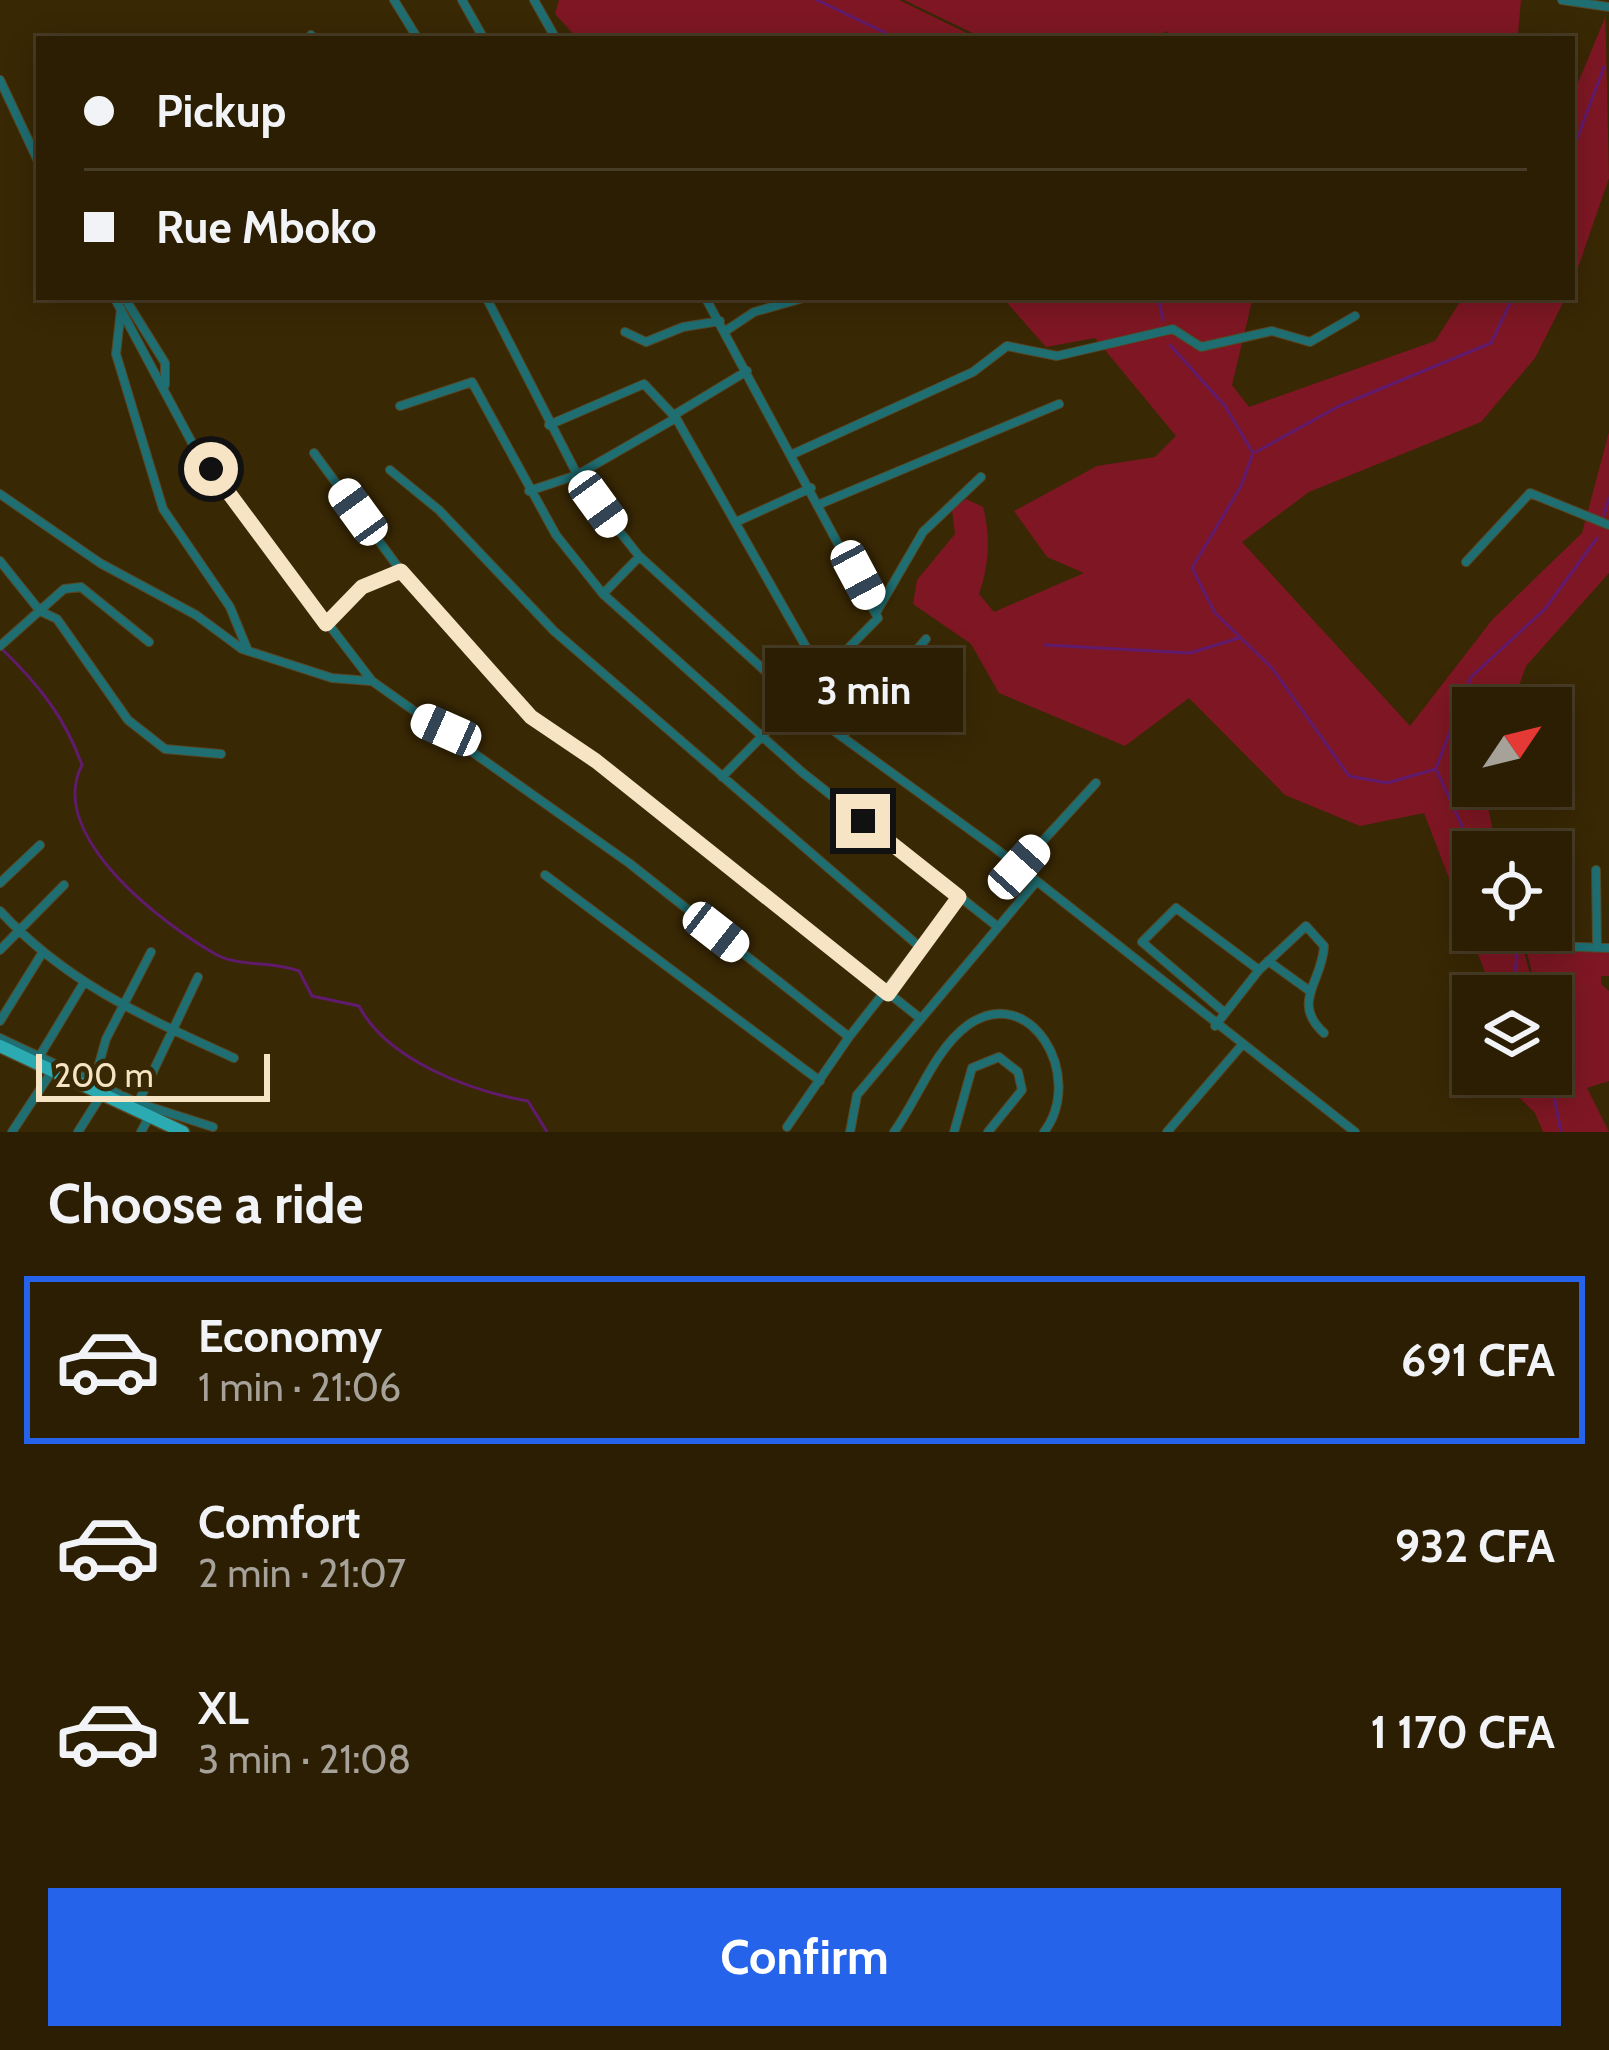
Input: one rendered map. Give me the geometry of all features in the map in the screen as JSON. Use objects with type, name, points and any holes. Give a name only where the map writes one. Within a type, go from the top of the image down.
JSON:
[{"type":"main road","points":[[0,1045],[183,1132]]},
{"type":"street","points":[[394,0],[416,36]]},
{"type":"street","points":[[462,0],[482,36]]},
{"type":"street","points":[[534,0],[554,36]]},
{"type":"street","points":[[1562,0],[1609,8]]},
{"type":"street","points":[[0,80],[36,158]]},
{"type":"street","points":[[120,300],[198,454],[372,681],[629,863],[849,1037]]},
{"type":"street","points":[[120,300],[116,354],[163,509],[230,607],[248,651]]},
{"type":"street","points":[[487,300],[577,475],[640,556],[797,702],[1019,867],[1355,1132]]},
{"type":"street","points":[[707,300],[877,611]]},
{"type":"street","points":[[727,330],[754,312],[796,300]]},
{"type":"street","points":[[794,454],[974,372],[1007,346],[1057,356],[1173,329],[1201,347],[1265,332],[1304,342],[1355,316]]},
{"type":"street","points":[[625,332],[646,342],[687,326],[720,321]]},
{"type":"street","points":[[529,491],[577,475],[747,371]]},
{"type":"street","points":[[400,406],[470,380],[529,491],[572,559],[603,594],[759,736],[998,927]]},
{"type":"street","points":[[549,424],[644,384],[675,417],[823,677]]},
{"type":"street","points":[[820,504],[1059,404]]},
{"type":"street","points":[[314,453],[401,571],[531,717],[596,761],[921,1018]]},
{"type":"street","points":[[391,470],[439,510],[508,588],[921,948]]},
{"type":"street","points":[[722,777],[874,626],[877,611],[923,532],[981,477]]},
{"type":"street","points":[[736,522],[812,488]]},
{"type":"street","points":[[1466,562],[1530,493],[1609,525]]},
{"type":"street","points":[[0,494],[100,563],[152,589],[248,651],[332,678],[372,681]]},
{"type":"street","points":[[603,594],[640,556]]},
{"type":"street","points":[[0,561],[40,611],[57,619],[128,720],[165,749],[221,754]]},
{"type":"street","points":[[326,624],[362,587],[401,571]]},
{"type":"street","points":[[3,643],[64,589],[81,587],[148,643]]},
{"type":"street","points":[[842,737],[926,639]]},
{"type":"street","points":[[1019,867],[1096,783]]},
{"type":"street","points":[[0,883],[40,845]]},
{"type":"street","points":[[1597,947],[1596,870],[1609,881]]},
{"type":"street","points":[[545,875],[820,1082]]},
{"type":"street","points":[[850,1132],[857,1095],[1036,882]]},
{"type":"street","points":[[0,950],[64,885]]},
{"type":"street","points":[[787,1127],[849,1037],[888,994],[959,897]]},
{"type":"street","points":[[1225,1013],[1142,942],[1177,908],[1259,970]]},
{"type":"street","points":[[0,911],[41,955],[121,1008],[234,1058]]},
{"type":"street","points":[[1215,1026],[1300,928],[1316,931],[1324,956],[1307,989],[1310,1017],[1324,1033]]},
{"type":"street","points":[[1572,946],[1609,948]]},
{"type":"street","points":[[78,1132],[98,1088],[121,1008],[151,952]]},
{"type":"street","points":[[0,1021],[41,955]]},
{"type":"street","points":[[1268,961],[1307,989]]},
{"type":"street","points":[[138,1103],[198,977]]},
{"type":"street","points":[[39,1057],[83,984]]},
{"type":"street","points":[[894,1132],[957,1036],[973,1022],[1003,1017],[1034,1030],[1060,1066],[1061,1098],[1044,1132]]},
{"type":"street","points":[[0,1045],[39,1057],[98,1088],[213,1127]]},
{"type":"street","points":[[1167,1132],[1241,1046]]},
{"type":"street","points":[[954,1132],[972,1068],[999,1057],[1018,1072],[1022,1090],[988,1132]]},
{"type":"street","points":[[12,1132],[52,1071]]},
{"type":"street","points":[[141,1132],[148,1117]]},
{"type":"shaded area","points":[[559,0],[899,0],[973,36],[575,36],[555,14]]},
{"type":"shaded area","points":[[904,0],[1521,0],[1518,35],[1512,36],[1171,36],[1166,31],[1160,36],[979,36]]},
{"type":"shaded area","points":[[1605,0],[1609,178],[1575,276],[1575,90],[1605,18]]},
{"type":"shaded area","points":[[1005,300],[1252,300],[1232,385],[1249,407],[1435,341],[1461,300],[1564,300],[1535,358],[1481,422],[1309,492],[1242,542],[1410,726],[1492,620],[1582,533],[1609,432],[1609,573],[1526,666],[1518,687],[1452,687],[1452,807],[1488,807],[1493,831],[1452,831],[1452,886],[1424,813],[1360,826],[1285,795],[1189,698],[1125,746],[999,693],[971,644],[913,604],[917,580],[955,534],[952,510],[966,499],[983,507],[988,551],[979,594],[994,612],[1084,573],[1047,557],[1014,511],[1097,466],[1155,457],[1176,436],[1095,338],[1046,347]]},
{"type":"shaded area","points":[[1477,951],[1524,951],[1530,975],[1486,975]]},
{"type":"shaded area","points":[[1609,951],[1609,976],[1601,976],[1601,984],[1609,991],[1609,1081],[1587,1088],[1609,1132],[1543,1132],[1535,1113],[1516,1095],[1572,1095],[1572,975],[1533,975],[1527,953]]},
{"type":"waterway","points":[[817,0],[892,36]]},
{"type":"waterway","points":[[1575,144],[1604,67]]},
{"type":"waterway","points":[[1159,300],[1163,320]]},
{"type":"waterway","points":[[1256,452],[1339,406],[1491,343],[1512,300]]},
{"type":"waterway","points":[[1170,345],[1225,406],[1253,453],[1241,486],[1192,568],[1215,613],[1272,668],[1349,776],[1387,783],[1436,769],[1464,831]]},
{"type":"waterway","points":[[1604,515],[1609,498]]},
{"type":"waterway","points":[[1436,768],[1471,677],[1545,609],[1597,538]]},
{"type":"waterway","points":[[1045,645],[1190,653],[1239,638]]},
{"type":"waterway","points":[[1,648],[59,716],[82,765],[75,792],[80,821],[95,849],[142,901],[217,955],[299,971],[312,996],[359,1006],[389,1042],[432,1070],[481,1090],[528,1101],[547,1132]]},
{"type":"waterway","points":[[1514,951],[1514,975]]},
{"type":"waterway","points":[[1554,1095],[1561,1132]]},
{"type":"route","points":[[211,469],[326,624],[362,587],[401,571],[531,717],[596,761],[888,994],[959,897],[863,821]]}]
